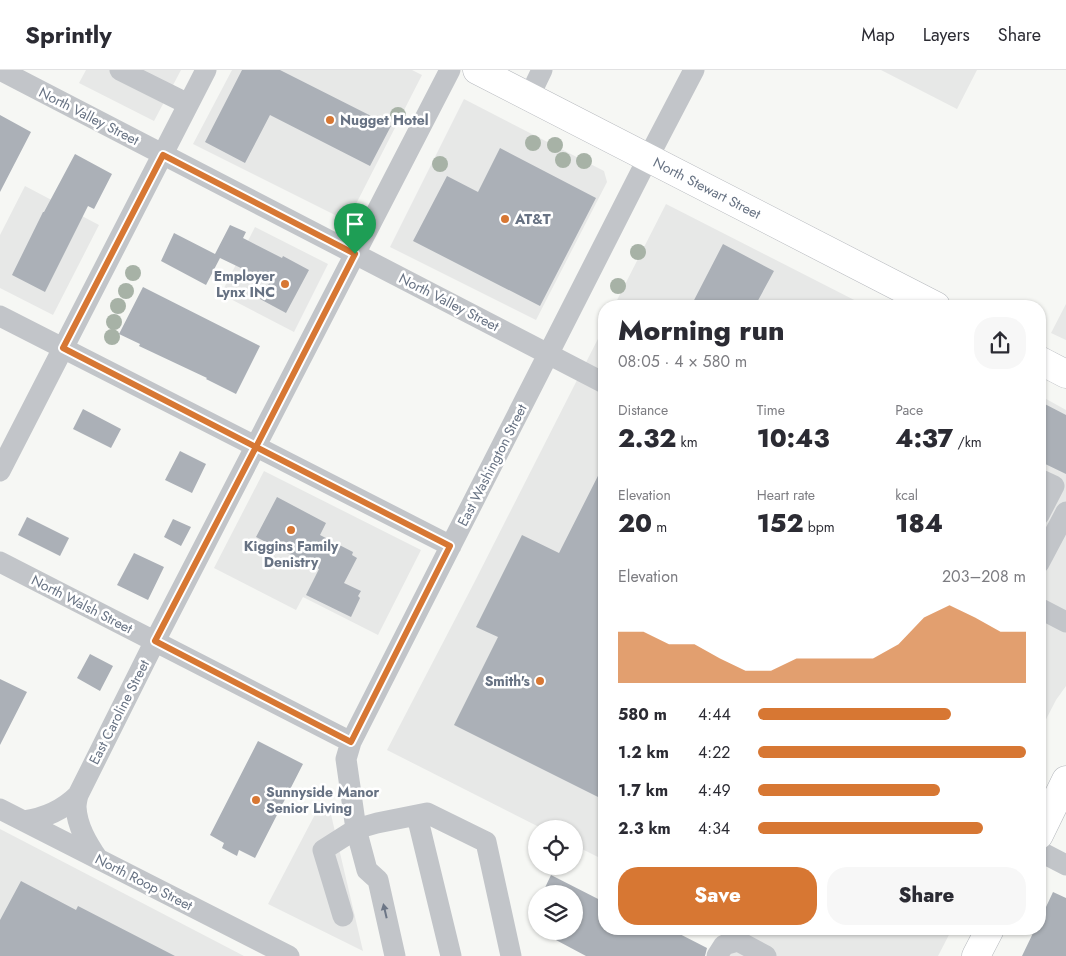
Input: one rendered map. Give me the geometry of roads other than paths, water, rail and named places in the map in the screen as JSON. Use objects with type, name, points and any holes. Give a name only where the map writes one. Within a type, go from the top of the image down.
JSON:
[{"type":"main road","name":"North Stewart Street","points":[[477,70],[924,300]]},
{"type":"main road","points":[[1046,364],[1066,374]]},
{"type":"main road","points":[[1046,820],[1066,780]]},
{"type":"main road","points":[[976,956],[987,935]]},
{"type":"street","name":"North Valley Street","points":[[0,70],[598,380]]},
{"type":"street","points":[[120,70],[188,104]]},
{"type":"street","points":[[0,471],[206,70]]},
{"type":"street","name":"East Caroline Street","points":[[98,859],[88,844],[80,825],[76,807],[78,795],[155,641],[450,70]]},
{"type":"street","points":[[529,97],[542,70]]},
{"type":"street","name":"East Washington Street","points":[[395,956],[378,880],[367,870],[356,829],[346,759],[351,742],[694,70]]},
{"type":"street","points":[[0,316],[450,546]]},
{"type":"street","points":[[1046,482],[1054,486],[1046,501]]},
{"type":"street","points":[[1046,550],[1066,512]]},
{"type":"street","name":"North Walsh Street","points":[[0,562],[351,742]]},
{"type":"street","points":[[1046,612],[1066,622]]},
{"type":"street","name":"East Caroline Street","points":[[24,821],[52,814],[70,803],[78,795]]},
{"type":"street","name":"North Roop Street","points":[[0,809],[289,956]]},
{"type":"street","points":[[343,916],[323,850],[356,829],[427,813],[486,842],[511,956]]},
{"type":"street","points":[[418,816],[451,956]]},
{"type":"street","points":[[1046,855],[1066,865]]},
{"type":"street","points":[[718,956],[724,946],[738,941],[766,956]]},
{"type":"place","name":"Nugget Hotel","points":[[330,120]]},
{"type":"place","name":"AT&T","points":[[505,219]]},
{"type":"place","name":"Employer Lynx INC","points":[[285,284]]},
{"type":"place","name":"Kiggins Family Denistry","points":[[291,530]]},
{"type":"place","name":"Smith's","points":[[540,681]]},
{"type":"place","name":"Sunnyside Manor Senior Living","points":[[256,800]]}]
